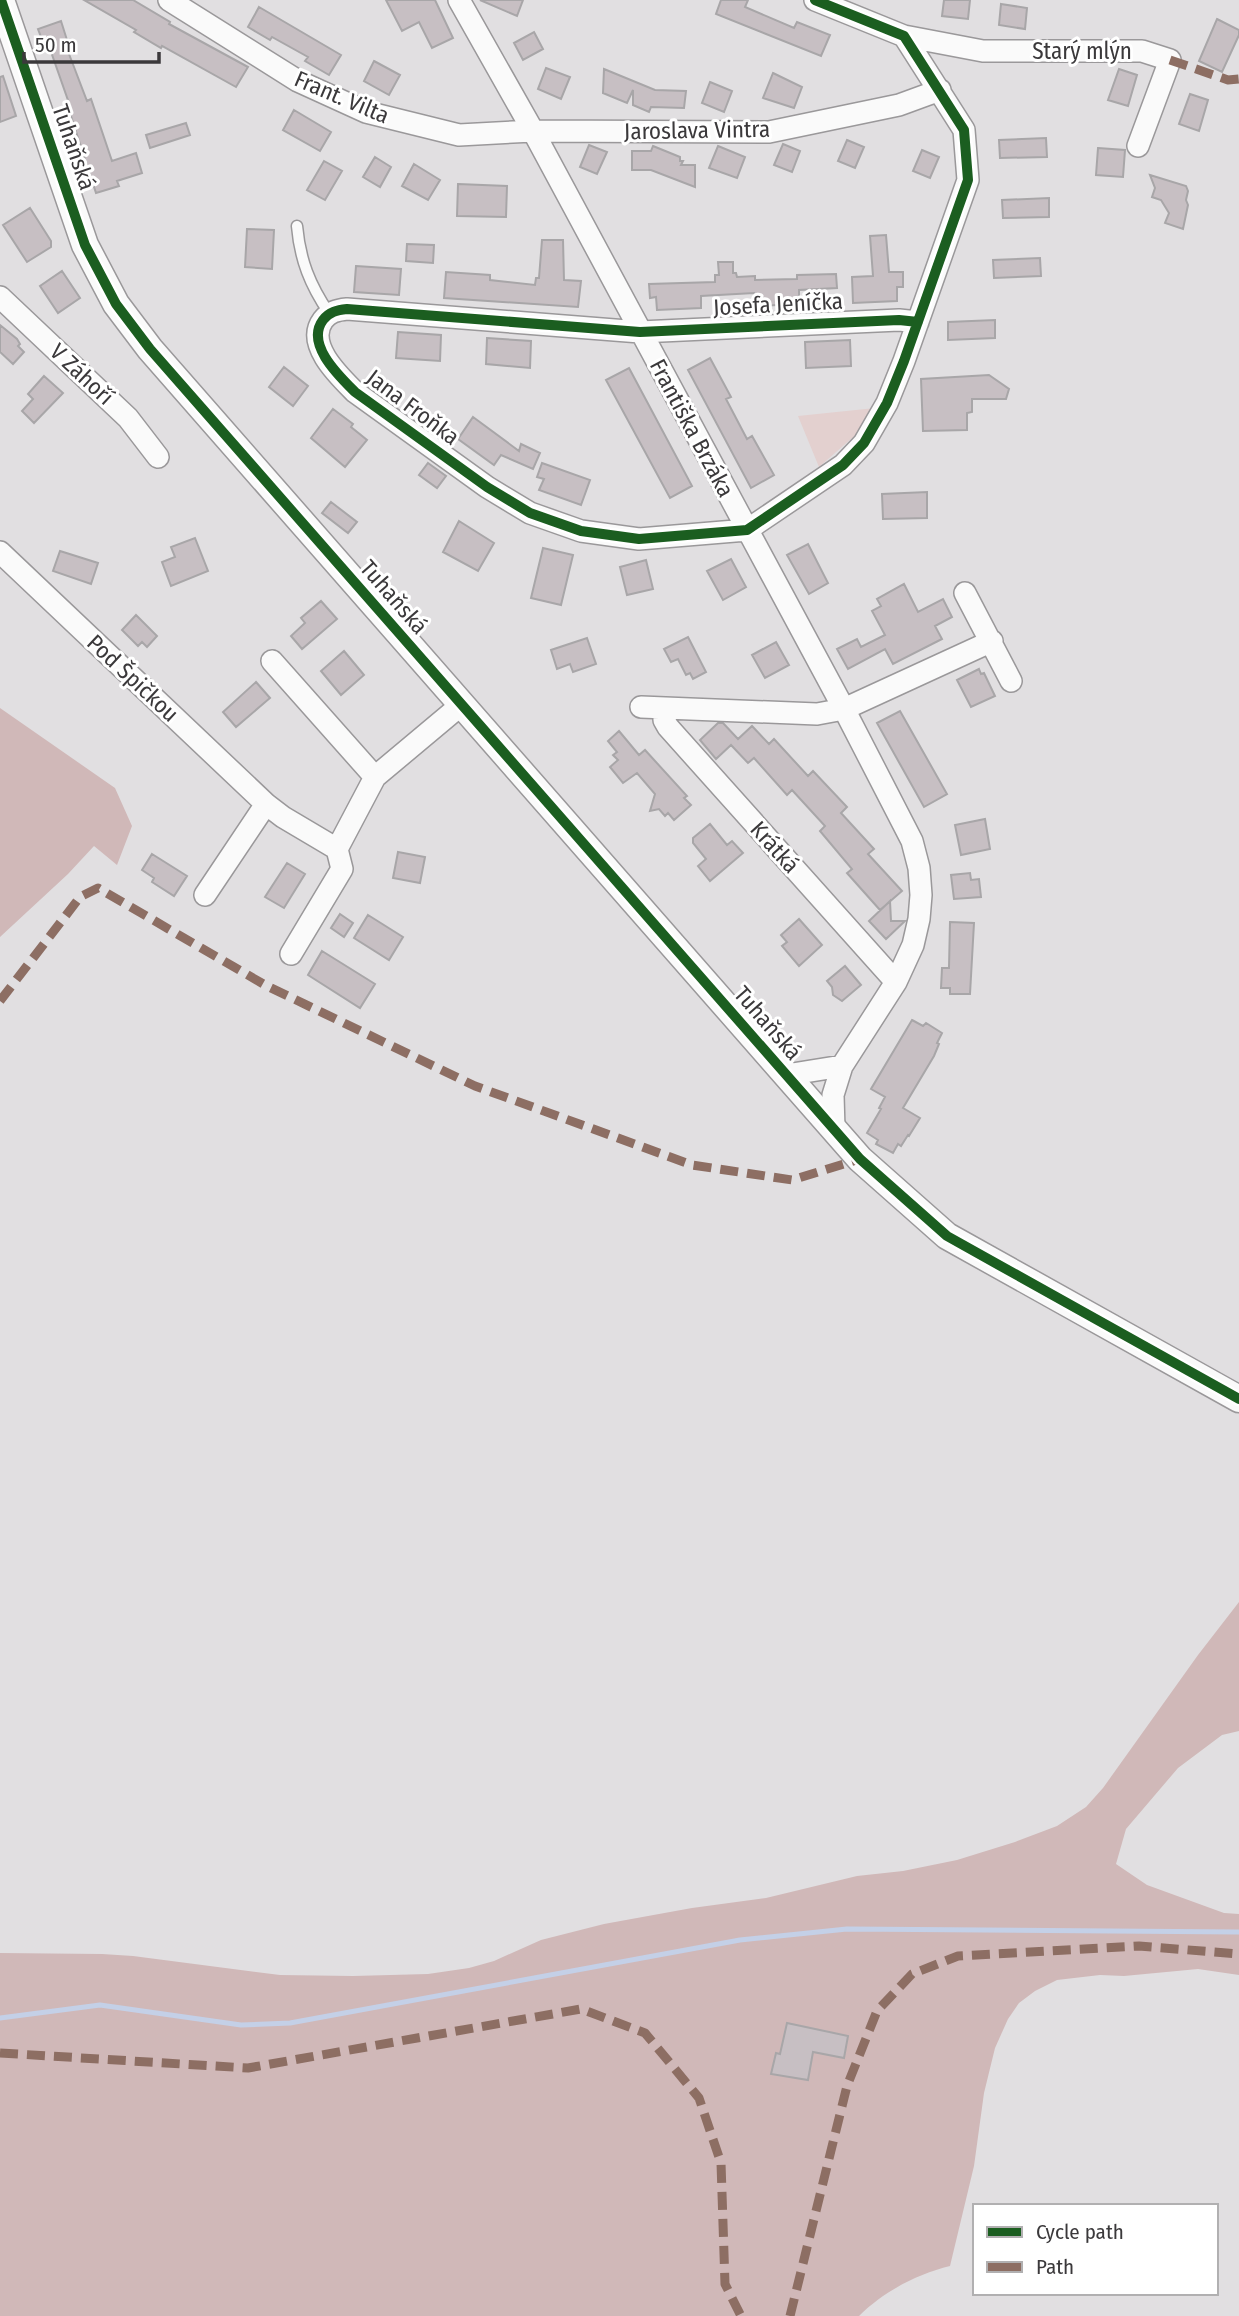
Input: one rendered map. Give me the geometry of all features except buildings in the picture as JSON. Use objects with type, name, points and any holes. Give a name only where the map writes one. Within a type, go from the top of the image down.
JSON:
[{"type":"street","name":"Tuhaňská","points":[[1,0],[85,245],[116,304],[149,349],[860,1159],[947,1236],[1239,1399]]},
{"type":"street","name":"Frant. Vilta","points":[[169,0],[298,81],[366,113],[459,135],[533,131]]},
{"type":"street","name":"Františka Brzáka","points":[[459,0],[533,131],[844,709],[912,841],[919,868],[921,895],[913,945],[896,982],[842,1066],[834,1095],[834,1129]]},
{"type":"street","points":[[747,530],[844,465],[864,443],[887,403],[968,180],[964,130],[904,36],[815,0]]},
{"type":"street","name":"Starý mlýn","points":[[904,36],[983,51],[1142,51],[1170,60],[1138,146]]},
{"type":"street","name":"Jaroslava Vintra","points":[[533,131],[769,132],[899,105],[940,90]]},
{"type":"street","name":"V Záhoří","points":[[0,296],[128,418],[158,457]]},
{"type":"street","points":[[329,313],[347,309],[640,332]]},
{"type":"street","name":"Jana Froňka","points":[[329,313],[321,322],[317,335],[322,352],[355,392],[487,486],[530,513],[581,531],[639,539],[747,530]]},
{"type":"street","name":"Josefa Jeníčka","points":[[640,332],[899,320],[918,322]]},
{"type":"street","name":"Pod Špičkou","points":[[0,552],[266,804],[337,849]]},
{"type":"street","points":[[965,593],[1012,681]]},
{"type":"street","points":[[641,707],[817,714],[844,709],[992,641]]},
{"type":"street","points":[[272,661],[375,778]]},
{"type":"street","points":[[291,954],[342,869],[337,849],[375,778],[461,705]]},
{"type":"street","name":"Krátká","points":[[664,708],[664,720],[668,727],[896,982]]},
{"type":"street","points":[[205,895],[266,804]]},
{"type":"street","points":[[786,1074],[842,1066]]},
{"type":"lane","points":[[297,226],[299,250],[306,272],[329,313]]},
{"type":"shaded area","points":[[875,408],[855,440],[852,438],[819,467],[798,416]]},
{"type":"shaded area","points":[[0,708],[115,788],[132,826],[117,865],[94,846],[0,937]]},
{"type":"shaded area","points":[[1239,1602],[1239,1731],[1222,1735],[1178,1768],[1126,1829],[1116,1864],[1147,1885],[1224,1913],[1239,1914],[1239,1975],[1198,1969],[1057,1980],[1019,2003],[1008,2019],[995,2048],[984,2093],[974,2166],[950,2266],[901,2285],[859,2316],[0,2316],[0,1953],[133,1956],[280,1975],[428,1974],[494,1961],[541,1940],[604,1924],[766,1898],[857,1876],[903,1871],[957,1860],[1057,1826],[1086,1807],[1103,1788]]},
{"type":"waterway","points":[[0,2018],[100,2005],[241,2025],[290,2023],[740,1940],[847,1929],[1239,1932]]},
{"type":"marked path","points":[[1170,60],[1228,80],[1239,79]]},
{"type":"marked path","points":[[0,1001],[80,897],[98,888],[265,985],[475,1086],[692,1165],[792,1180],[860,1159]]},
{"type":"marked path","points":[[790,2316],[847,2086],[877,2011],[912,1974],[958,1956],[1139,1946],[1239,1954]]},
{"type":"marked path","points":[[0,2053],[248,2068],[581,2009],[645,2033],[699,2098],[721,2163],[725,2284],[741,2316]]},
{"type":"cycle path","points":[[1,0],[85,245],[116,304],[150,349],[860,1159],[947,1236],[1239,1399]]},
{"type":"cycle path","points":[[815,0],[904,36],[964,130],[968,180],[904,361],[887,403],[864,443],[843,465],[747,530],[639,539],[581,531],[530,513],[487,487],[355,392],[333,369],[321,349],[318,339],[323,320],[334,312],[347,309],[640,332],[899,320],[918,322]]}]
